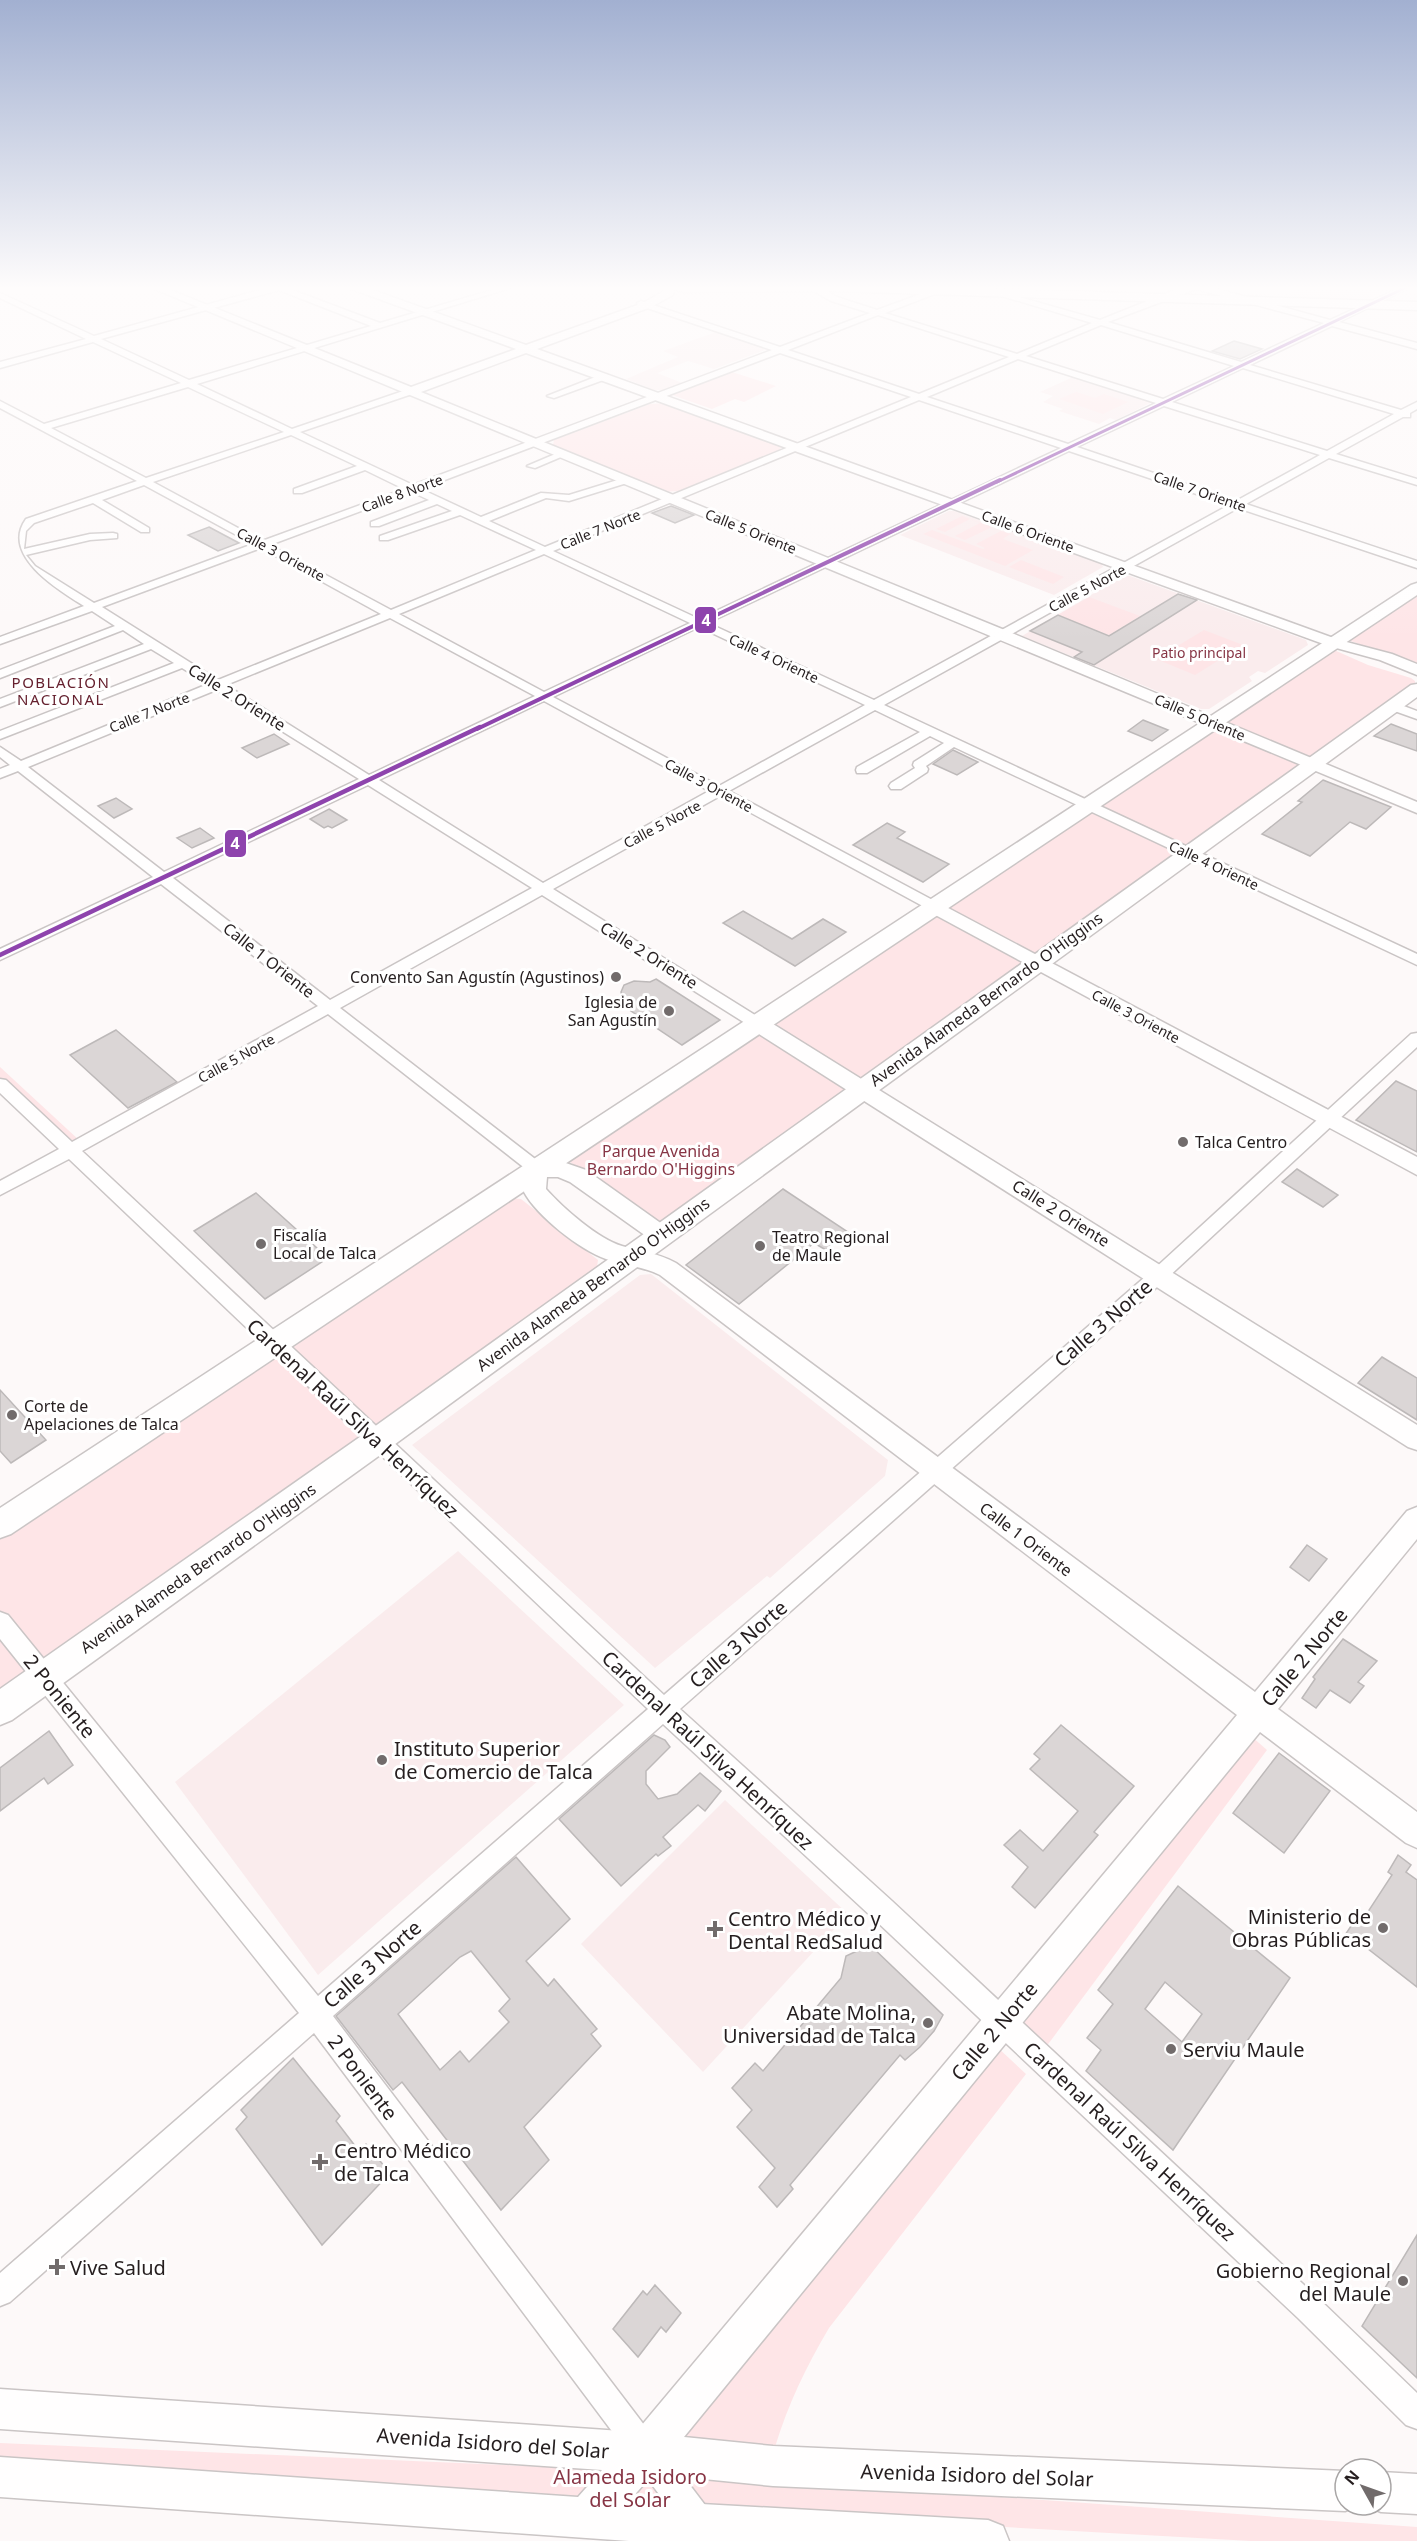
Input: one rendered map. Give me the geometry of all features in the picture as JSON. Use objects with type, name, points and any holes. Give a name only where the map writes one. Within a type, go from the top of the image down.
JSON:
[{"type":"main road","name":"Calle 5 Oriente","points":[[442,404],[1417,808]]},
{"type":"main road","name":"Calle 6 Oriente","points":[[676,404],[1334,643],[1386,657],[1417,670]]},
{"type":"main road","points":[[0,1525],[1417,588]]},
{"type":"main road","name":"Calle 6 Oriente","points":[[1334,643],[1379,665],[1417,676]]},
{"type":"main road","name":"Avenida Alameda Bernardo O'Higgins","points":[[0,1709],[377,1441],[1417,689]]},
{"type":"main road","name":"Calle 3 Oriente","points":[[934,907],[1417,1167]]},
{"type":"main road","name":"Calle 2 Oriente","points":[[758,1024],[1417,1439]]},
{"type":"main road","points":[[537,1169],[560,1169],[578,1176],[661,1235]]},
{"type":"main road","name":"Calle 1 Oriente","points":[[537,1169],[534,1186],[543,1201],[604,1249],[651,1260],[668,1269],[1417,1832]]},
{"type":"main road","name":"Calle 2 Norte","points":[[577,2530],[645,2453],[1417,1519]]},
{"type":"main road","name":"Avenida Isidoro del Solar","points":[[0,2409],[645,2453],[772,2466],[1333,2490]]},
{"type":"main road","points":[[0,2477],[577,2530],[988,2541]]},
{"type":"main road","points":[[1393,2493],[1417,2494]]},
{"type":"street","name":"Calle 3 Oriente","points":[[0,404],[934,907]]},
{"type":"street","points":[[44,427],[120,404]]},
{"type":"street","name":"Calle 4 Oriente","points":[[232,404],[1417,960]]},
{"type":"street","points":[[113,536],[94,536],[44,550],[19,554],[20,529],[26,523],[376,404]]},
{"type":"street","name":"Calle 8 Norte","points":[[0,641],[641,404]]},
{"type":"street","name":"Calle 7 Norte","points":[[0,774],[906,404]]},
{"type":"street","name":"Calle 7 Oriente","points":[[942,404],[1417,565]]},
{"type":"street","points":[[0,955],[1163,404]]},
{"type":"street","points":[[1171,404],[1417,482]]},
{"type":"street","points":[[1371,404],[1417,417]]},
{"type":"street","name":"Calle 5 Norte","points":[[0,1189],[1417,405]]},
{"type":"street","points":[[532,466],[563,454]]},
{"type":"street","points":[[298,491],[366,466]]},
{"type":"street","points":[[481,520],[545,495],[570,498],[627,480]]},
{"type":"street","points":[[94,499],[145,530]]},
{"type":"street","points":[[375,524],[439,500]]},
{"type":"street","points":[[384,538],[461,511]]},
{"type":"street","name":"Calle 2 Oriente","points":[[19,554],[23,561],[31,567],[758,1024]]},
{"type":"street","points":[[0,674],[124,626]]},
{"type":"street","points":[[0,703],[153,644]]},
{"type":"street","points":[[0,735],[183,663]]},
{"type":"street","points":[[1393,706],[1417,715]]},
{"type":"street","points":[[862,770],[930,731]]},
{"type":"street","points":[[896,786],[922,770],[919,765],[923,760],[953,742]]},
{"type":"street","name":"Calle 1 Oriente","points":[[0,751],[537,1169]]},
{"type":"street","name":"Calle 3 Norte","points":[[0,2292],[1159,1275],[1417,1038]]},
{"type":"street","name":"Cardenal Raúl Silva Henríquez","points":[[0,1084],[663,1709],[1002,2021],[1300,2300],[1417,2414]]},
{"type":"street","name":"2 Poniente","points":[[0,1622],[316,2014],[707,2533]]},
{"type":"shaded area","points":[[1048,404],[1149,404],[1116,420],[1110,418],[1099,424],[1059,411],[1063,409]]},
{"type":"shaded area","points":[[949,511],[1102,564],[1103,567],[1054,595],[900,535]]},
{"type":"shaded area","points":[[1123,576],[1130,576],[1306,640],[1308,645],[1265,673],[1258,671],[1249,677],[1252,681],[1209,709],[1201,709],[1022,636]]},
{"type":"shaded area","points":[[651,1274],[888,1460],[885,1476],[770,1578],[767,1576],[655,1668],[412,1445],[640,1275]]},
{"type":"shaded area","name":"Instituto Superior de Comercio de Talca","points":[[458,1551],[624,1705],[318,1975],[175,1782]]},
{"type":"shaded area","name":"Centro Médico y Dental RedSalud","points":[[725,1800],[848,1914],[703,2072],[581,1944]]},
{"type":"green space","points":[[650,404],[667,404],[781,446],[780,452],[679,491],[663,492],[553,445],[554,440]]},
{"type":"green space","points":[[697,404],[724,404],[712,409]]},
{"type":"green space","points":[[1072,404],[1125,404],[1103,414]]},
{"type":"green space","points":[[962,516],[992,527],[965,540],[955,536],[980,523],[970,519],[945,532],[936,529]]},
{"type":"green space","points":[[932,530],[983,549],[985,548],[976,544],[1001,531],[1010,534],[1003,539],[1033,550],[1005,566],[923,534]]},
{"type":"green space","points":[[1021,560],[1064,577],[1053,584],[1009,567]]},
{"type":"green space","points":[[1417,593],[1417,665],[1348,640]]},
{"type":"green space","points":[[1089,597],[1140,616],[1109,635],[1058,615]]},
{"type":"green space","name":"Patio principal","points":[[1204,630],[1243,645],[1195,675],[1156,659]]},
{"type":"green space","name":"Parque Avenida Bernardo O'Higgins","points":[[1334,650],[1368,665],[1411,678],[1415,683],[670,1220],[654,1221],[569,1161]]},
{"type":"green space","points":[[0,1067],[80,1141],[72,1146],[0,1079]]},
{"type":"green space","points":[[510,1198],[521,1199],[598,1260],[596,1274],[0,1701],[0,1536]]},
{"type":"green space","points":[[1251,1736],[1267,1750],[1046,2047],[1015,2020]]},
{"type":"green space","points":[[995,2045],[1026,2074],[829,2328],[798,2386],[775,2447],[683,2446],[679,2430]]},
{"type":"green space","name":"Alameda Isidoro del Solar","points":[[0,2443],[640,2471],[1417,2527],[1417,2541],[1251,2541],[0,2470]]},
{"type":"building","points":[[671,506],[694,515],[675,523],[652,513]]},
{"type":"building","points":[[209,527],[239,543],[218,551],[188,535]]},
{"type":"building","points":[[1178,594],[1197,600],[1094,665],[1074,657],[1082,652],[1030,631],[1058,615],[1109,636]]},
{"type":"building","points":[[1143,720],[1168,730],[1152,741],[1128,731]]},
{"type":"building","points":[[1391,724],[1417,734],[1417,751],[1374,736]]},
{"type":"building","points":[[274,734],[289,744],[257,758],[242,748]]},
{"type":"building","points":[[953,750],[978,762],[957,775],[933,764]]},
{"type":"building","points":[[1323,780],[1391,807],[1366,829],[1350,822],[1310,856],[1262,834],[1302,802],[1298,801]]},
{"type":"building","points":[[116,798],[132,809],[114,818],[98,806]]},
{"type":"building","points":[[329,809],[347,820],[332,828],[328,826],[324,828],[310,819]]},
{"type":"building","points":[[887,823],[905,832],[897,838],[949,864],[923,882],[853,845]]},
{"type":"building","points":[[200,828],[214,838],[192,848],[177,838]]},
{"type":"building","points":[[743,911],[792,939],[823,919],[846,932],[795,966],[723,923]]},
{"type":"building","name":"Iglesia de San Agustín","points":[[656,979],[720,1020],[682,1045],[625,1007],[621,992],[624,985],[634,981],[650,982]]},
{"type":"building","points":[[116,1030],[177,1082],[128,1108],[70,1055]]},
{"type":"building","points":[[1396,1081],[1417,1091],[1417,1152],[1356,1120]]},
{"type":"building","points":[[1297,1169],[1338,1195],[1323,1207],[1282,1182]]},
{"type":"building","name":"Teatro Regional de Maule","points":[[783,1189],[848,1232],[826,1250],[814,1243],[739,1304],[686,1265]]},
{"type":"building","name":"Fiscalía Local de Talca","points":[[256,1193],[328,1258],[265,1299],[194,1231]]},
{"type":"building","points":[[1382,1357],[1417,1378],[1417,1420],[1358,1383]]},
{"type":"building","name":"Corte de Apelaciones de Talca","points":[[0,1390],[46,1440],[11,1463],[0,1451]]},
{"type":"building","points":[[1307,1545],[1327,1559],[1309,1581],[1290,1567]]},
{"type":"building","points":[[1343,1639],[1377,1661],[1358,1682],[1364,1686],[1350,1703],[1330,1690],[1316,1708],[1302,1698],[1315,1679],[1313,1677]]},
{"type":"building","points":[[1061,1725],[1134,1786],[1094,1832],[1098,1835],[1035,1908],[1012,1887],[1028,1867],[1004,1845],[1020,1830],[1043,1851],[1078,1811],[1030,1769],[1040,1759],[1034,1754]]},
{"type":"building","points":[[49,1731],[73,1765],[48,1784],[44,1778],[0,1811],[0,1768]]},
{"type":"building","points":[[654,1735],[665,1740],[670,1747],[646,1771],[646,1784],[658,1799],[677,1794],[700,1773],[721,1791],[705,1811],[698,1805],[663,1837],[671,1846],[658,1856],[656,1854],[621,1886],[559,1819]]},
{"type":"building","points":[[1279,1753],[1330,1791],[1284,1853],[1233,1813]]},
{"type":"building","name":"Ministerio de Obras Públicas","points":[[1398,1855],[1411,1865],[1406,1872],[1417,1880],[1417,1987],[1359,1942],[1357,1944],[1345,1935],[1357,1917],[1362,1921],[1392,1875],[1388,1872]]},
{"type":"building","points":[[516,1857],[570,1919],[526,1961],[548,1986],[554,1979],[597,2029],[591,2034],[601,2046],[524,2127],[549,2160],[501,2210],[402,2082],[393,2090],[336,2016]],"holes":[[[471,1951],[510,1999],[499,2011],[509,2022],[469,2062],[460,2051],[440,2070],[398,2014],[460,1957]]]},
{"type":"building","points":[[1178,1886],[1290,1978],[1173,2150],[1086,2071],[1101,2050],[1087,2038],[1113,2004],[1098,1990]],"holes":[[[1165,1982],[1202,2014],[1182,2042],[1145,2009]]]},
{"type":"building","points":[[870,1945],[943,2015],[934,2031],[920,2047],[905,2060],[900,2055],[790,2185],[793,2189],[777,2207],[759,2187],[775,2168],[737,2127],[752,2110],[732,2088],[755,2063],[763,2071],[841,1978],[846,1956]]},
{"type":"building","name":"Centro Médico de Talca","points":[[293,2058],[340,2116],[336,2121],[359,2151],[366,2144],[390,2173],[322,2245],[236,2129],[247,2117],[241,2110]]},
{"type":"building","name":"Gobierno Regional del Maule","points":[[1417,2235],[1417,2378],[1362,2326]]},
{"type":"building","points":[[655,2285],[681,2313],[666,2332],[661,2327],[638,2357],[613,2329],[643,2291],[647,2295]]},
{"type":"transit line","name":"4","points":[[0,955],[1161,404]]},
{"type":"place","name":"Convento San Agustín (Agustinos)","points":[[616,977]]},
{"type":"place","name":"Iglesia de San Agustín","points":[[669,1011]]},
{"type":"place","name":"Talca Centro","points":[[1183,1142]]},
{"type":"place","name":"Fiscalía Local de Talca","points":[[261,1244]]},
{"type":"place","name":"Teatro Regional de Maule","points":[[760,1246]]},
{"type":"place","name":"Corte de Apelaciones de Talca","points":[[12,1415]]},
{"type":"place","name":"Instituto Superior de Comercio de Talca","points":[[382,1760]]},
{"type":"place","name":"Ministerio de Obras Públicas","points":[[1383,1928]]},
{"type":"place","name":"Centro Médico y Dental RedSalud","points":[[715,1929]]},
{"type":"place","name":"Abate Molina, Universidad de Talca","points":[[928,2023]]},
{"type":"place","name":"Serviu Maule","points":[[1171,2049]]},
{"type":"place","name":"Centro Médico de Talca","points":[[320,2162]]},
{"type":"place","name":"Vive Salud","points":[[57,2267]]},
{"type":"place","name":"Gobierno Regional del Maule","points":[[1403,2281]]},
{"type":"district","name":"POBLACIÓN NACIONAL","points":[[61,690]]}]
